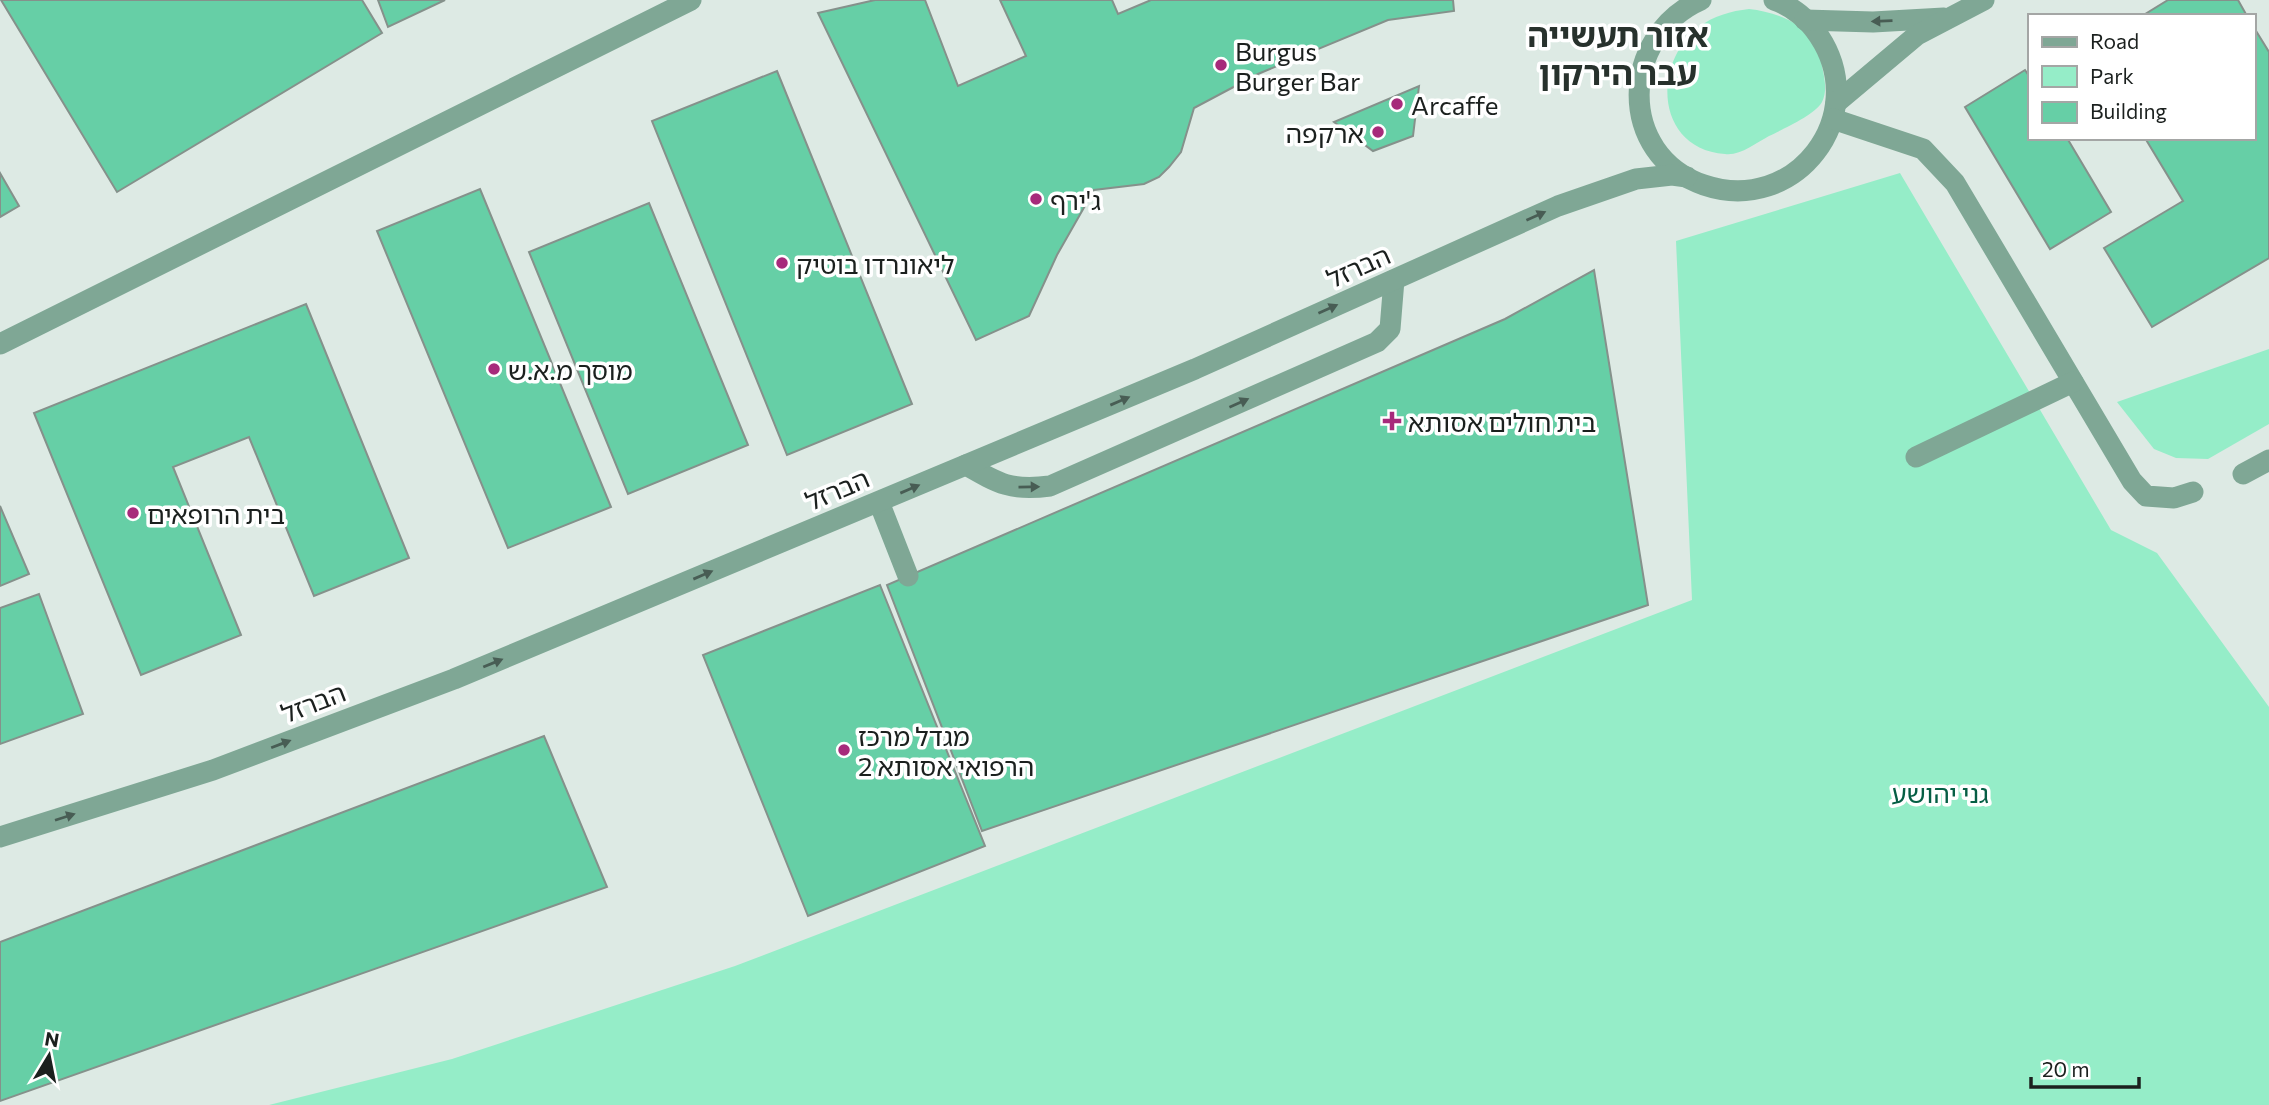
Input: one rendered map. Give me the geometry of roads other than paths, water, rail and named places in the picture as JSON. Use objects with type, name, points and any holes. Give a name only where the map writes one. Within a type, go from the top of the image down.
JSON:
[{"type":"street","points":[[0,344],[691,0]]},
{"type":"street","points":[[1665,0],[1641,69],[1639,100],[1646,130],[1658,150],[1674,168],[1703,184],[1730,190],[1776,183],[1805,164],[1817,151],[1835,111],[1917,35],[1984,0]]},
{"type":"street","points":[[1653,40],[1674,15],[1701,0]]},
{"type":"street","points":[[1774,0],[1794,10],[1820,37],[1835,73],[1835,111]]},
{"type":"street","points":[[1805,19],[1873,22],[1950,17]]},
{"type":"street","points":[[1835,111],[1923,149],[1955,183],[1982,224],[2132,481],[2146,496],[2174,498],[2193,492]]},
{"type":"street","name":"הברזל","points":[[0,837],[213,770],[441,684],[1195,369],[1601,189],[1636,179],[1672,175],[1687,177]]},
{"type":"street","points":[[966,465],[998,483],[1024,489],[1050,486],[1377,342],[1390,329],[1394,280]]},
{"type":"street","points":[[1916,457],[2073,382]]},
{"type":"street","points":[[2243,474],[2269,460]]},
{"type":"street","points":[[879,502],[908,576]]},
{"type":"place","name":"Burgus Burger Bar","points":[[1221,65]]},
{"type":"place","name":"Arcaffe","points":[[1397,104]]},
{"type":"place","name":"ארקפה","points":[[1378,132]]},
{"type":"place","name":"ג'ירף","points":[[1036,199]]},
{"type":"place","name":"ליאונרדו בוטיק","points":[[782,263]]},
{"type":"place","name":"מוסך מ.א.ש","points":[[494,369]]},
{"type":"place","name":"בית חולים אסותא","points":[[1392,421]]},
{"type":"place","name":"בית הרופאים","points":[[133,513]]},
{"type":"place","name":"מגדל מרכז הרפואי אסותא 2","points":[[844,750]]},
{"type":"district","name":"אזור תעשייה עבר הירקון","points":[[1618,52]]},
{"type":"park label","name":"גני יהושע","points":[[1940,792]]}]
